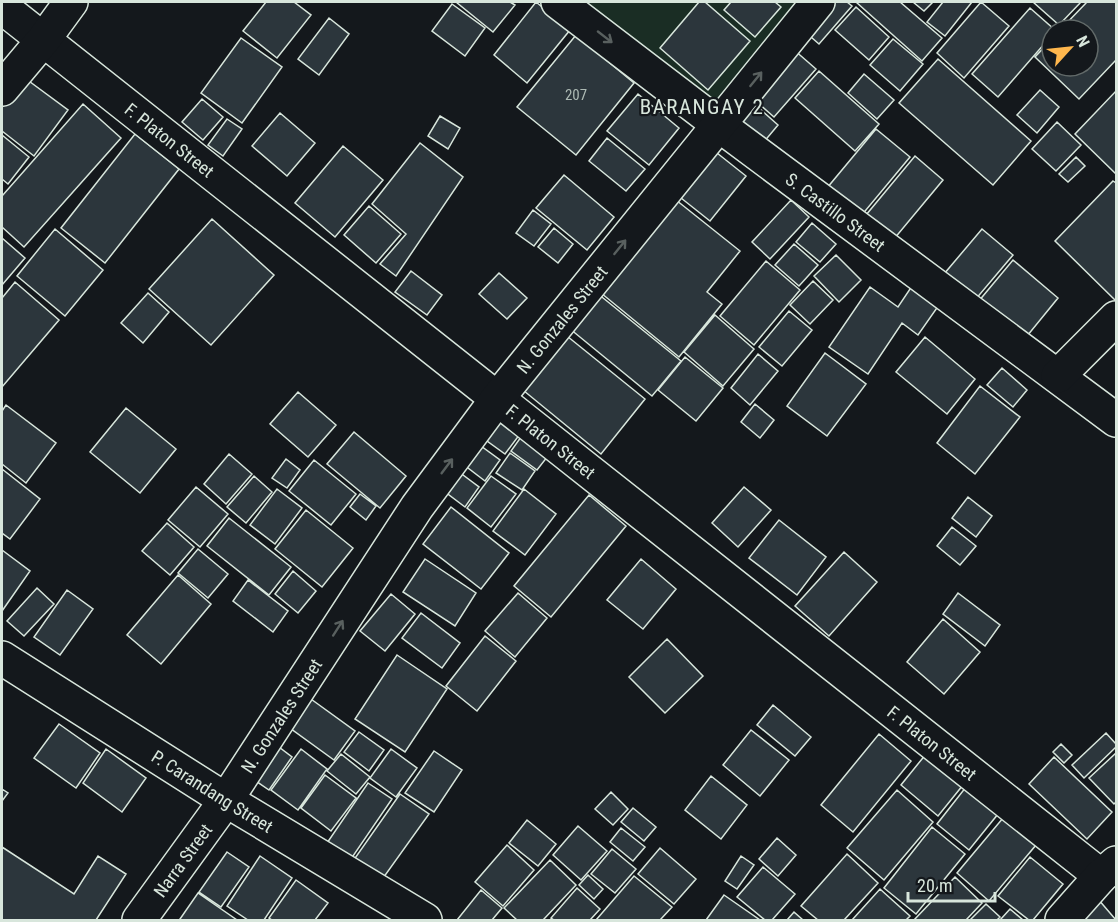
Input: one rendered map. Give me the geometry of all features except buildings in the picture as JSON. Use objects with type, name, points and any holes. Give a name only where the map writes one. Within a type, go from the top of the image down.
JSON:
[{"type":"street","points":[[2,88],[44,39],[70,2]]},
{"type":"street","name":"S. Castillo Street","points":[[558,2],[719,125],[1116,420]]},
{"type":"street","name":"N. Gonzales Street","points":[[226,800],[417,507],[497,399],[818,2]]},
{"type":"street","name":"F. Platon Street","points":[[2,7],[497,399],[1109,869]]},
{"type":"street","points":[[1058,376],[1116,318]]},
{"type":"street","name":"P. Carandang Street","points":[[2,658],[226,800],[425,921]]},
{"type":"street","name":"Narra Street","points":[[139,921],[226,800]]},
{"type":"street","points":[[1062,921],[1109,869]]},
{"type":"green space","points":[[558,2],[818,2],[719,125]]},
{"type":"district","name":"BARANGAY 2","points":[[702,107]]}]
